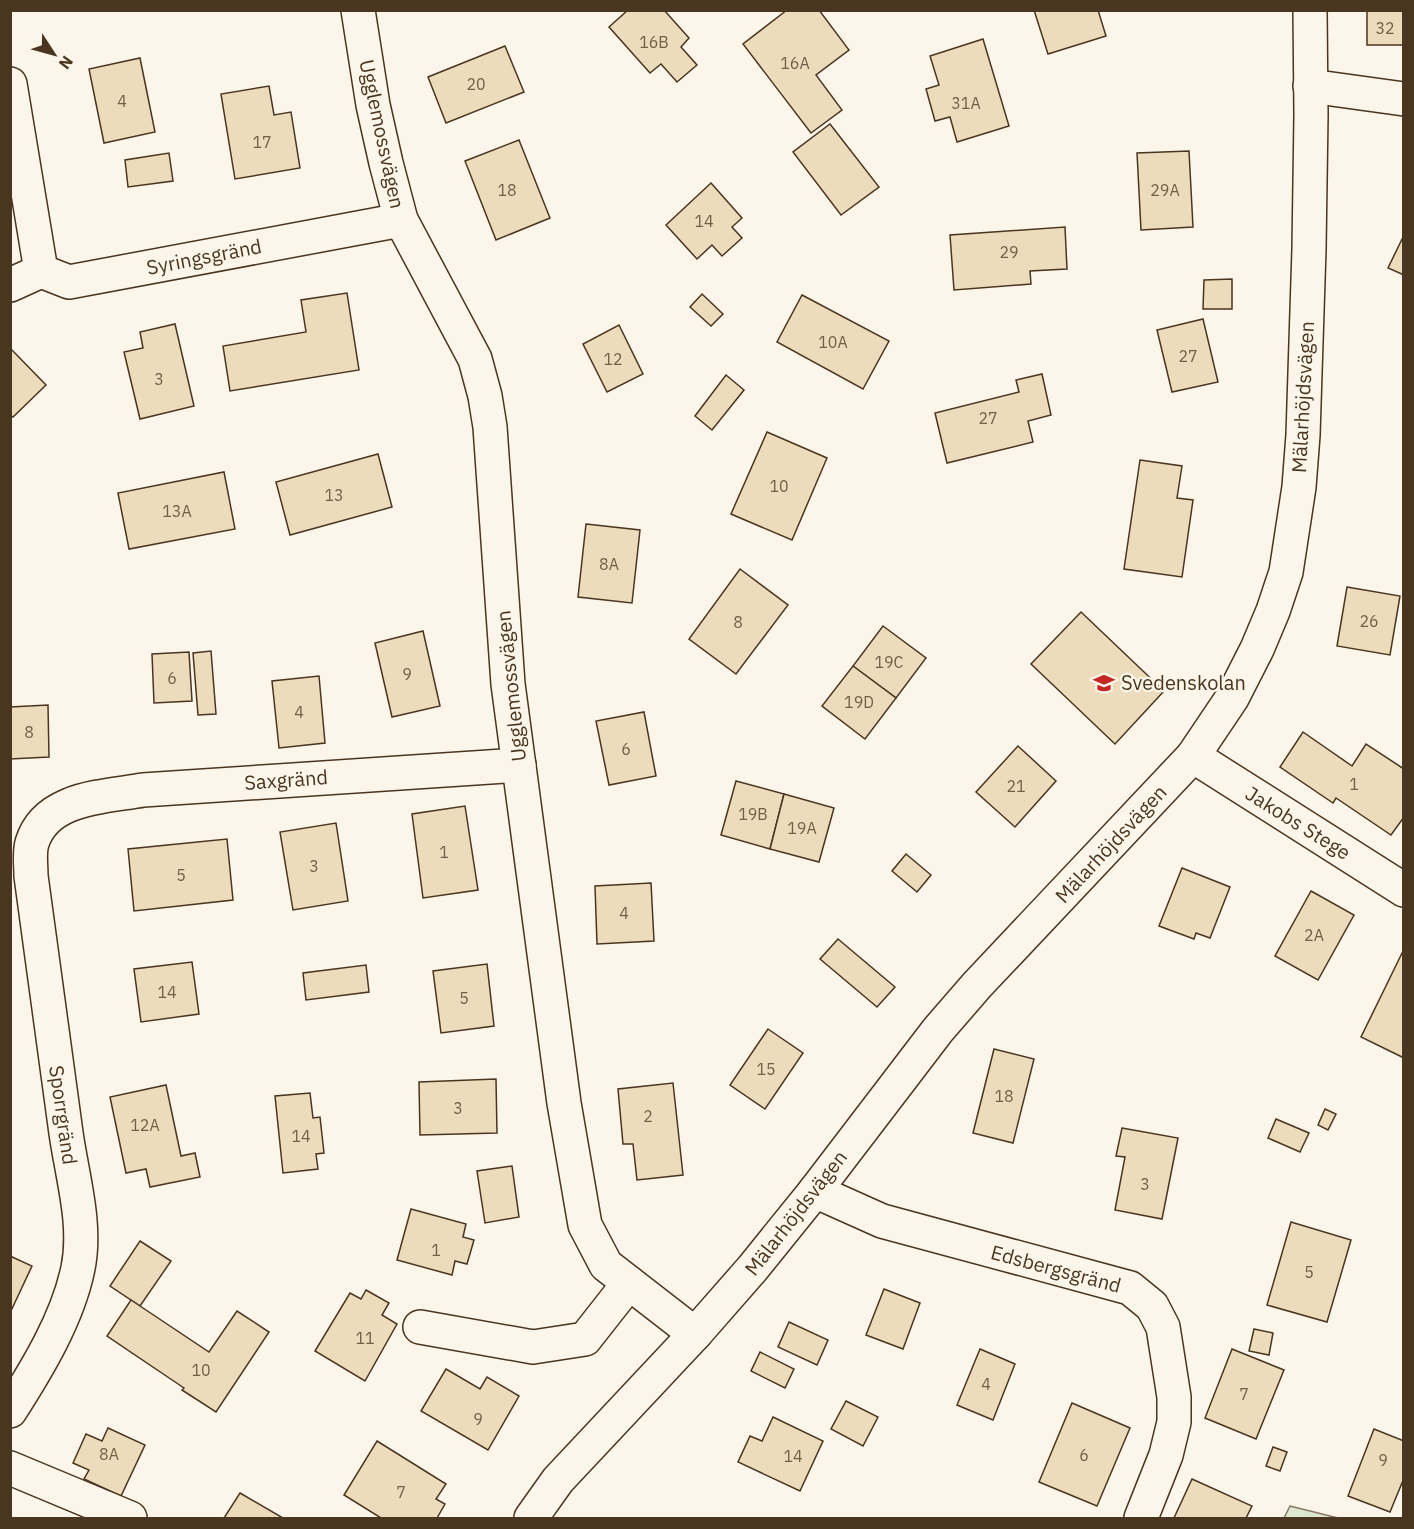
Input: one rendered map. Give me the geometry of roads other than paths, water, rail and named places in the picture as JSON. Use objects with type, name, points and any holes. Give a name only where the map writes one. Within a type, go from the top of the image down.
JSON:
[{"type":"street","name":"Ugglemossvägen","points":[[358,10],[375,114],[401,220],[475,359],[485,396],[490,427],[508,684],[564,1103],[585,1225],[606,1265],[695,1334]]},
{"type":"street","name":"Mälarhöjdsvägen","points":[[531,1518],[558,1479],[695,1334],[752,1269],[815,1191],[938,1030],[977,985],[1193,756],[1226,707],[1257,649],[1286,572],[1293,532],[1303,435],[1311,115],[1310,10]]},
{"type":"street","points":[[10,84],[41,271],[10,285]]},
{"type":"street","points":[[1310,86],[1404,99]]},
{"type":"street","name":"Syringsgränd","points":[[41,271],[69,282],[401,220]]},
{"type":"street","name":"Jakobs Stege","points":[[1193,756],[1404,890]]},
{"type":"street","name":"Saxgränd","points":[[55,811],[83,801],[143,790],[519,765]]},
{"type":"street","name":"Sporrgränd","points":[[10,1411],[54,1336],[78,1268],[80,1244],[78,1213],[31,876],[32,843],[42,824],[55,811]]},
{"type":"street","name":"Edsbergsgränd","points":[[815,1191],[882,1221],[1130,1288],[1152,1306],[1163,1327],[1165,1337],[1174,1397],[1174,1422],[1158,1476],[1141,1518]]},
{"type":"street","points":[[420,1327],[533,1347],[585,1339],[629,1283]]},
{"type":"street","points":[[10,1468],[130,1518]]},
{"type":"place","name":"Svedenskolan","points":[[1104,683]]}]
